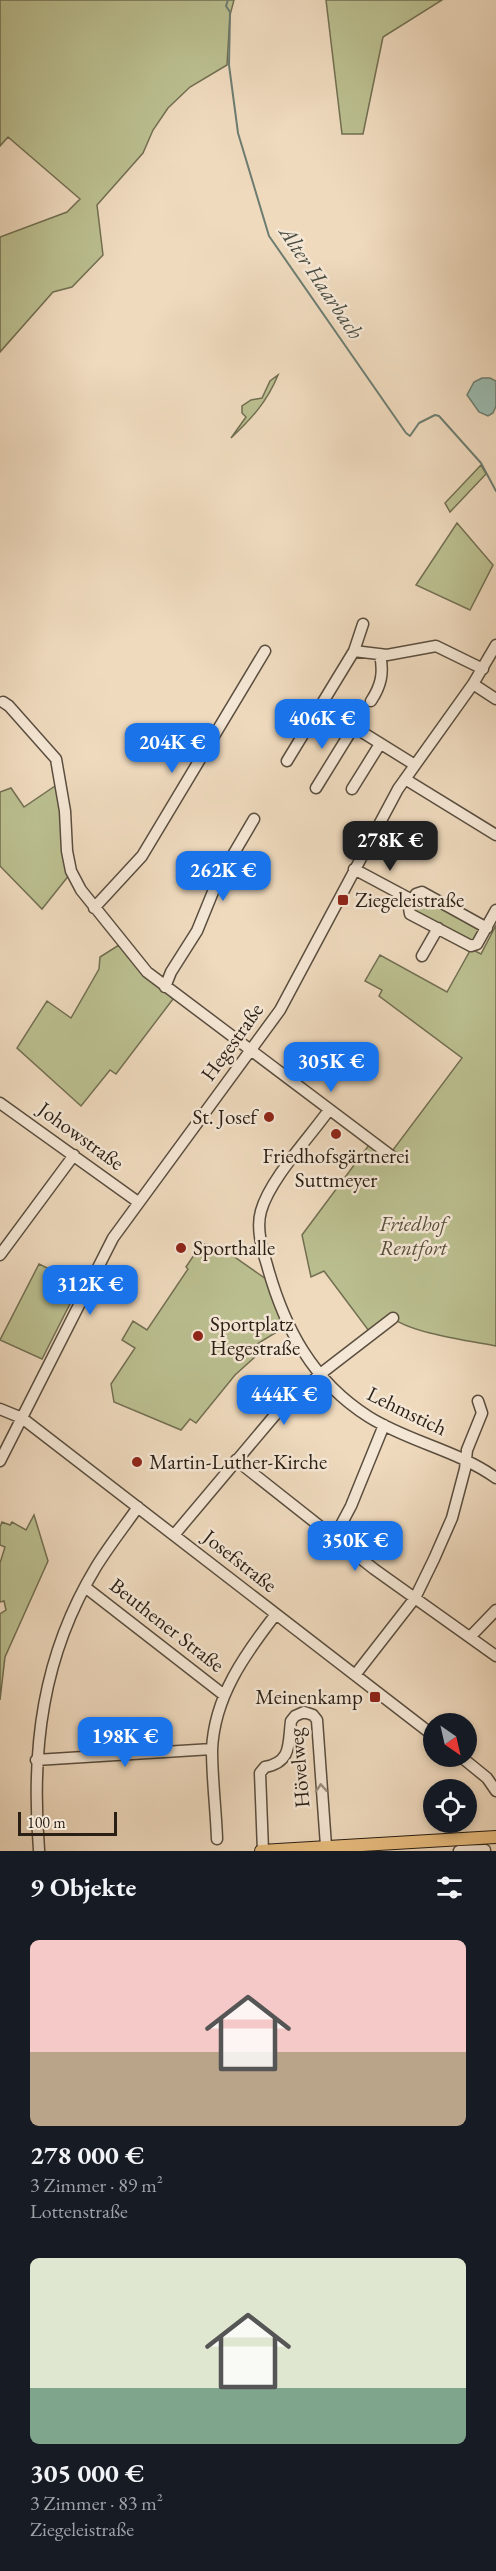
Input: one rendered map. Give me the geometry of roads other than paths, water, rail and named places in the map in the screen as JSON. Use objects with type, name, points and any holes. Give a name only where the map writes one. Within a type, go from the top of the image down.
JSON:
[{"type":"main road","points":[[262,1851],[326,1846],[421,1846],[496,1837]]},
{"type":"street","points":[[287,761],[354,651],[363,624]]},
{"type":"street","name":"Hegestraße","points":[[0,1461],[113,1238],[280,1010],[354,869],[405,779],[473,684],[496,645]]},
{"type":"street","points":[[354,651],[383,655],[436,646],[483,669]]},
{"type":"street","points":[[94,908],[142,856],[265,651]]},
{"type":"street","points":[[371,701],[381,681],[383,655]]},
{"type":"street","points":[[473,684],[496,699]]},
{"type":"street","points":[[3,702],[56,759],[65,811],[67,850],[71,871],[94,908],[147,972],[394,1158]]},
{"type":"street","points":[[320,706],[415,765]]},
{"type":"street","points":[[316,788],[353,728]]},
{"type":"street","points":[[352,789],[380,744]]},
{"type":"street","points":[[405,779],[494,831]]},
{"type":"street","points":[[165,987],[171,972],[197,931],[217,882],[254,819]]},
{"type":"street","points":[[354,869],[412,900]]},
{"type":"street","points":[[487,928],[422,892],[416,894],[409,908],[410,914],[471,946],[477,945],[487,928],[496,910]]},
{"type":"street","points":[[422,956],[438,928]]},
{"type":"street","name":"Johowstraße","points":[[0,1103],[138,1202]]},
{"type":"street","name":"Lehmstich","points":[[329,1110],[266,1196],[258,1224],[266,1261],[287,1324],[319,1375],[348,1403],[384,1425],[465,1459],[496,1478]]},
{"type":"street","points":[[0,1255],[74,1155]]},
{"type":"street","points":[[174,1535],[275,1415],[319,1375],[393,1318]]},
{"type":"street","points":[[355,1675],[415,1598],[452,1518],[465,1469],[465,1459],[482,1413],[478,1401]]},
{"type":"street","name":"Josefstraße","points":[[0,1409],[22,1418],[423,1728]]},
{"type":"street","points":[[334,1538],[351,1506],[384,1425]]},
{"type":"street","points":[[236,1460],[334,1538],[496,1656]]},
{"type":"street","points":[[39,1850],[35,1800],[36,1760],[52,1670],[71,1617],[85,1587],[138,1507]]},
{"type":"street","name":"Beuthener Straße","points":[[85,1587],[224,1695]]},
{"type":"street","points":[[471,1636],[496,1610]]},
{"type":"street","points":[[217,1839],[212,1749],[224,1695],[247,1651],[276,1614]]},
{"type":"street","name":"Hövelweg","points":[[262,1851],[261,1770],[283,1760],[286,1755],[291,1721],[295,1716],[304,1712],[313,1715],[317,1720],[326,1846]]},
{"type":"street","points":[[36,1760],[212,1749]]},
{"type":"street","points":[[474,1767],[487,1778],[496,1791]]},
{"type":"street","points":[[459,1851],[484,1850]]},
{"type":"water","points":[[482,378],[496,381],[496,406],[493,413],[488,416],[479,412],[467,395],[474,382]]},
{"type":"waterway","name":"Alter Haarbach","points":[[228,0],[226,6],[230,12],[229,65],[238,133],[269,236],[406,433],[410,436],[419,423],[435,415],[439,416],[481,463],[496,491]]},
{"type":"place","name":"Ziegeleistraße","points":[[343,900]]},
{"type":"place","name":"St. Josef","points":[[269,1117]]},
{"type":"place","name":"Friedhofsgärtnerei Suttmeyer","points":[[336,1134]]},
{"type":"place","name":"Sporthalle","points":[[181,1248]]},
{"type":"place","name":"Sportplatz Hegestraße","points":[[198,1336]]},
{"type":"place","name":"Martin-Luther-Kirche","points":[[137,1462]]},
{"type":"place","name":"Meinenkamp","points":[[375,1697]]},
{"type":"park label","name":"Friedhof Rentfort","points":[[413,1236]]}]
